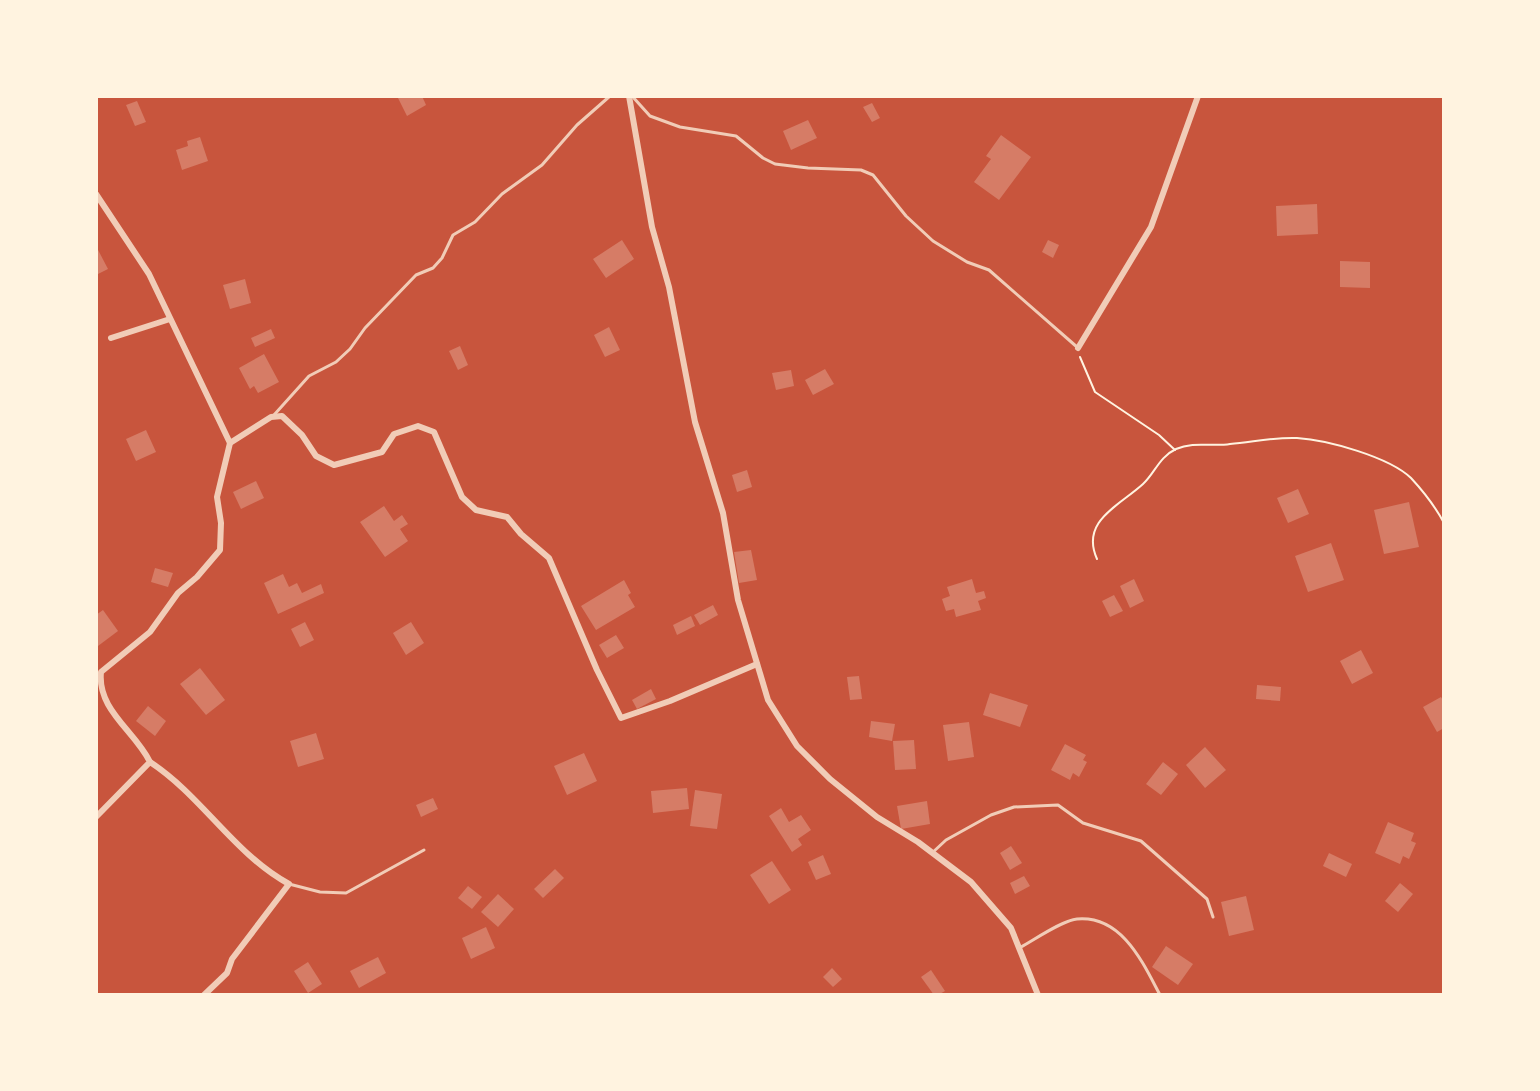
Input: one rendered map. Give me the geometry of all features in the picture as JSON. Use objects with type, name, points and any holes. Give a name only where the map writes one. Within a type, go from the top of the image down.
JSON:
[{"type":"street","points":[[630,96],[652,227],[669,287],[695,422],[723,513],[738,600],[768,700],[797,746],[830,779],[877,817],[971,882],[1011,928],[1038,995]]},
{"type":"street","points":[[1078,348],[1151,227],[1198,96]]},
{"type":"street","points":[[96,194],[149,274],[230,443]]},
{"type":"street","points":[[111,338],[170,319]]},
{"type":"street","points":[[204,995],[227,973],[232,959],[289,884],[267,872],[174,778],[150,762],[146,752],[120,724],[99,686],[101,672],[150,632],[178,593],[197,577],[220,550],[221,523],[217,497],[230,443],[271,417],[282,416],[302,435],[316,456],[334,465],[382,452],[394,434],[418,426],[434,432],[462,497],[476,510],[507,517],[549,558],[621,718],[757,664]]},
{"type":"street","points":[[96,817],[150,762]]},
{"type":"lane","points":[[271,417],[309,376],[336,362],[350,349],[365,328],[416,275],[433,268],[442,258],[453,235],[475,222],[502,194],[542,165],[577,125],[610,96]]},
{"type":"lane","points":[[630,96],[650,116],[680,127],[736,136],[775,164],[861,170],[873,175],[906,216],[933,241],[967,262],[989,270],[1078,348]]},
{"type":"lane","points":[[932,853],[946,840],[991,815],[1014,807],[1058,805],[1083,823],[1141,841],[1207,899],[1213,917]]},
{"type":"lane","points":[[289,884],[320,892],[346,893],[424,850]]},
{"type":"lane","points":[[1019,949],[1076,919],[1107,923],[1143,959],[1160,995]]},
{"type":"path","points":[[1078,348],[1095,392],[1159,435],[1175,450]]},
{"type":"path","points":[[1097,559],[1090,545],[1102,519],[1114,505],[1144,483],[1157,464],[1175,450],[1191,445],[1227,445],[1294,438],[1369,454],[1410,477],[1444,523]]},
{"type":"building","points":[[397,96],[422,96],[426,105],[407,116]]},
{"type":"building","points":[[137,101],[146,122],[135,126],[126,105]]},
{"type":"building","points":[[872,103],[880,118],[872,122],[863,107]]},
{"type":"building","points":[[808,120],[817,138],[791,150],[783,131]]},
{"type":"building","points":[[1001,135],[1031,157],[999,200],[974,182],[991,159],[986,156]]},
{"type":"building","points":[[200,137],[208,161],[182,170],[176,150],[188,146],[187,141]]},
{"type":"building","points":[[1317,204],[1318,234],[1277,236],[1276,206]]},
{"type":"building","points":[[622,240],[634,259],[606,278],[593,259]]},
{"type":"building","points":[[1048,240],[1059,245],[1053,258],[1042,252]]},
{"type":"building","points":[[96,246],[108,269],[96,275]]},
{"type":"building","points":[[1340,261],[1370,262],[1370,288],[1340,287]]},
{"type":"building","points":[[245,279],[251,303],[230,309],[223,285]]},
{"type":"building","points":[[609,327],[620,350],[605,357],[594,335]]},
{"type":"building","points":[[271,329],[275,338],[255,347],[251,338]]},
{"type":"building","points":[[460,346],[468,365],[458,370],[449,351]]},
{"type":"building","points":[[264,354],[279,382],[258,393],[254,386],[250,389],[239,368]]},
{"type":"building","points":[[825,369],[834,384],[813,395],[805,380]]},
{"type":"building","points":[[791,370],[794,386],[776,390],[772,373]]},
{"type":"building","points":[[146,430],[156,452],[136,461],[126,439]]},
{"type":"building","points":[[747,470],[752,487],[737,492],[732,475]]},
{"type":"building","points":[[256,481],[264,498],[241,509],[233,492]]},
{"type":"building","points":[[1298,489],[1309,514],[1288,523],[1277,498]]},
{"type":"building","points":[[1409,502],[1419,547],[1384,554],[1374,510]]},
{"type":"building","points":[[384,506],[394,521],[402,515],[408,524],[400,529],[408,541],[385,557],[360,522]]},
{"type":"building","points":[[1331,543],[1344,580],[1308,592],[1295,556]]},
{"type":"building","points":[[751,550],[757,580],[739,583],[734,552]]},
{"type":"building","points":[[155,568],[173,573],[168,587],[151,582]]},
{"type":"building","points":[[283,574],[289,587],[297,583],[302,593],[321,584],[324,593],[278,614],[264,583]]},
{"type":"building","points":[[972,579],[976,593],[984,591],[986,598],[978,601],[981,610],[956,617],[954,609],[946,611],[942,599],[950,596],[947,587]]},
{"type":"building","points":[[1134,579],[1144,601],[1130,608],[1120,586]]},
{"type":"building","points":[[624,580],[635,607],[596,630],[581,606]]},
{"type":"building","points":[[1114,595],[1123,611],[1110,617],[1102,601]]},
{"type":"building","points":[[713,605],[718,615],[700,625],[694,615]]},
{"type":"building","points":[[103,610],[118,631],[98,646],[96,615]]},
{"type":"building","points":[[691,616],[695,626],[677,635],[673,625]]},
{"type":"building","points":[[305,622],[314,640],[300,647],[291,629]]},
{"type":"building","points":[[411,622],[424,643],[406,655],[393,633]]},
{"type":"building","points":[[616,635],[624,648],[607,658],[599,645]]},
{"type":"building","points":[[1361,650],[1373,673],[1352,684],[1340,661]]},
{"type":"building","points":[[200,668],[225,700],[206,715],[180,684]]},
{"type":"building","points":[[859,676],[862,699],[850,700],[847,677]]},
{"type":"building","points":[[1257,685],[1281,687],[1280,701],[1256,699]]},
{"type":"building","points":[[651,689],[656,699],[637,709],[632,700]]},
{"type":"building","points":[[990,693],[1028,705],[1020,727],[983,715]]},
{"type":"building","points":[[1441,697],[1444,702],[1444,728],[1437,732],[1423,707]]},
{"type":"building","points":[[148,706],[166,721],[155,736],[136,721]]},
{"type":"building","points":[[871,721],[895,724],[892,741],[869,737]]},
{"type":"building","points":[[969,722],[974,757],[948,761],[943,725]]},
{"type":"building","points":[[316,733],[324,759],[298,767],[290,741]]},
{"type":"building","points":[[914,740],[916,769],[895,770],[893,741]]},
{"type":"building","points":[[1065,744],[1086,755],[1083,760],[1087,762],[1079,777],[1073,773],[1070,780],[1051,770]]},
{"type":"building","points":[[1205,747],[1226,770],[1205,788],[1186,765]]},
{"type":"building","points":[[584,753],[597,781],[567,795],[554,766]]},
{"type":"building","points":[[1163,762],[1178,774],[1161,795],[1146,784]]},
{"type":"building","points":[[687,788],[689,809],[653,813],[651,791]]},
{"type":"building","points":[[695,790],[722,794],[717,829],[690,826]]},
{"type":"building","points":[[433,798],[438,809],[421,817],[416,805]]},
{"type":"building","points":[[927,801],[930,824],[901,829],[897,806]]},
{"type":"building","points":[[781,808],[789,822],[801,815],[811,830],[798,839],[802,845],[792,852],[769,816]]},
{"type":"building","points":[[1388,822],[1414,833],[1411,841],[1416,843],[1409,859],[1403,856],[1400,864],[1375,853]]},
{"type":"building","points":[[1011,846],[1022,863],[1010,870],[1000,853]]},
{"type":"building","points":[[1329,853],[1352,864],[1346,877],[1323,866]]},
{"type":"building","points":[[823,855],[831,874],[816,880],[808,862]]},
{"type":"building","points":[[772,861],[791,890],[769,904],[750,875]]},
{"type":"building","points":[[555,869],[564,878],[543,898],[534,889]]},
{"type":"building","points":[[1024,876],[1030,886],[1015,894],[1010,883]]},
{"type":"building","points":[[1400,883],[1413,894],[1398,912],[1385,901]]},
{"type":"building","points":[[468,886],[482,897],[472,909],[458,898]]},
{"type":"building","points":[[498,894],[514,909],[498,927],[481,912]]},
{"type":"building","points":[[1246,896],[1254,930],[1229,936],[1221,902]]},
{"type":"building","points":[[486,927],[495,948],[471,959],[462,938]]},
{"type":"building","points":[[1166,946],[1193,964],[1178,985],[1152,967]]},
{"type":"building","points":[[378,957],[386,973],[359,988],[350,971]]},
{"type":"building","points":[[308,962],[322,984],[308,993],[294,971]]},
{"type":"building","points":[[832,968],[842,979],[833,987],[823,977]]},
{"type":"building","points":[[931,970],[945,991],[938,995],[934,995],[921,977]]}]
